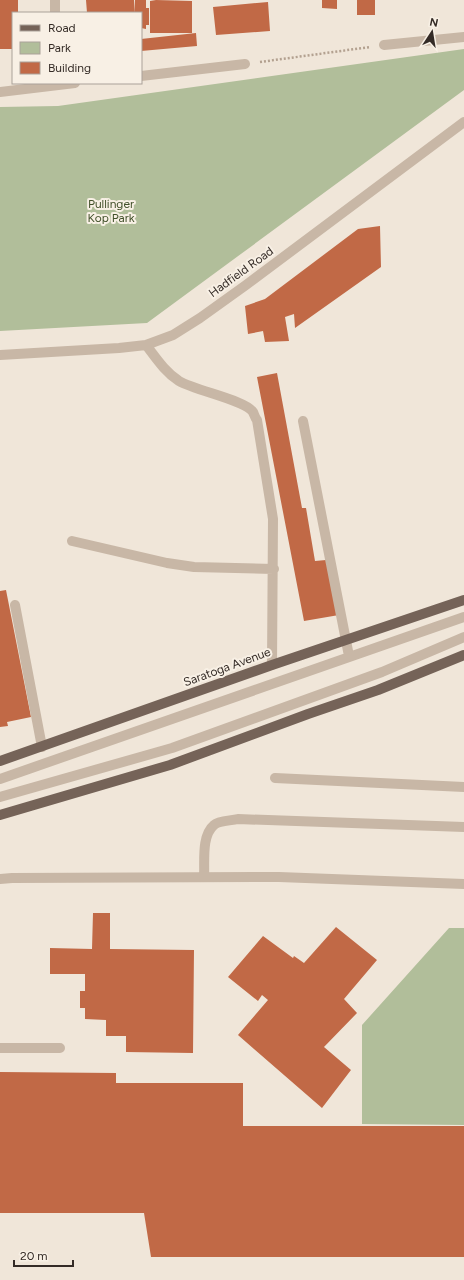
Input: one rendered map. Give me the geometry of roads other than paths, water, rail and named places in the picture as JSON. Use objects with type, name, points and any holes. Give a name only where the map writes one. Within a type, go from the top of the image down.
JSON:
[{"type":"main road","name":"Saratoga Avenue","points":[[0,762],[272,665],[464,600]]},
{"type":"main road","points":[[0,814],[170,765],[378,690],[464,655]]},
{"type":"street","points":[[55,0],[55,12]]},
{"type":"street","points":[[384,45],[464,37]]},
{"type":"street","points":[[142,76],[245,64]]},
{"type":"street","points":[[0,92],[54,84]]},
{"type":"street","name":"Hadfield Road","points":[[0,355],[146,345],[173,335],[200,318],[464,122]]},
{"type":"street","points":[[146,345],[166,370],[180,381],[200,391],[244,405],[252,411],[257,420],[273,519],[274,569],[272,665]]},
{"type":"street","points":[[303,421],[349,656]]},
{"type":"street","points":[[72,541],[167,563],[194,567],[274,569]]},
{"type":"street","points":[[15,605],[42,747]]},
{"type":"street","points":[[0,779],[464,617]]},
{"type":"street","points":[[0,797],[172,748],[382,672],[464,637]]},
{"type":"street","points":[[275,778],[464,787]]},
{"type":"street","points":[[204,877],[206,839],[213,825],[238,819],[464,827]]},
{"type":"street","points":[[0,879],[280,877],[464,884]]},
{"type":"street","points":[[0,1048],[60,1048]]},
{"type":"park label","name":"Pullinger Kop Park","points":[[111,211]]}]
